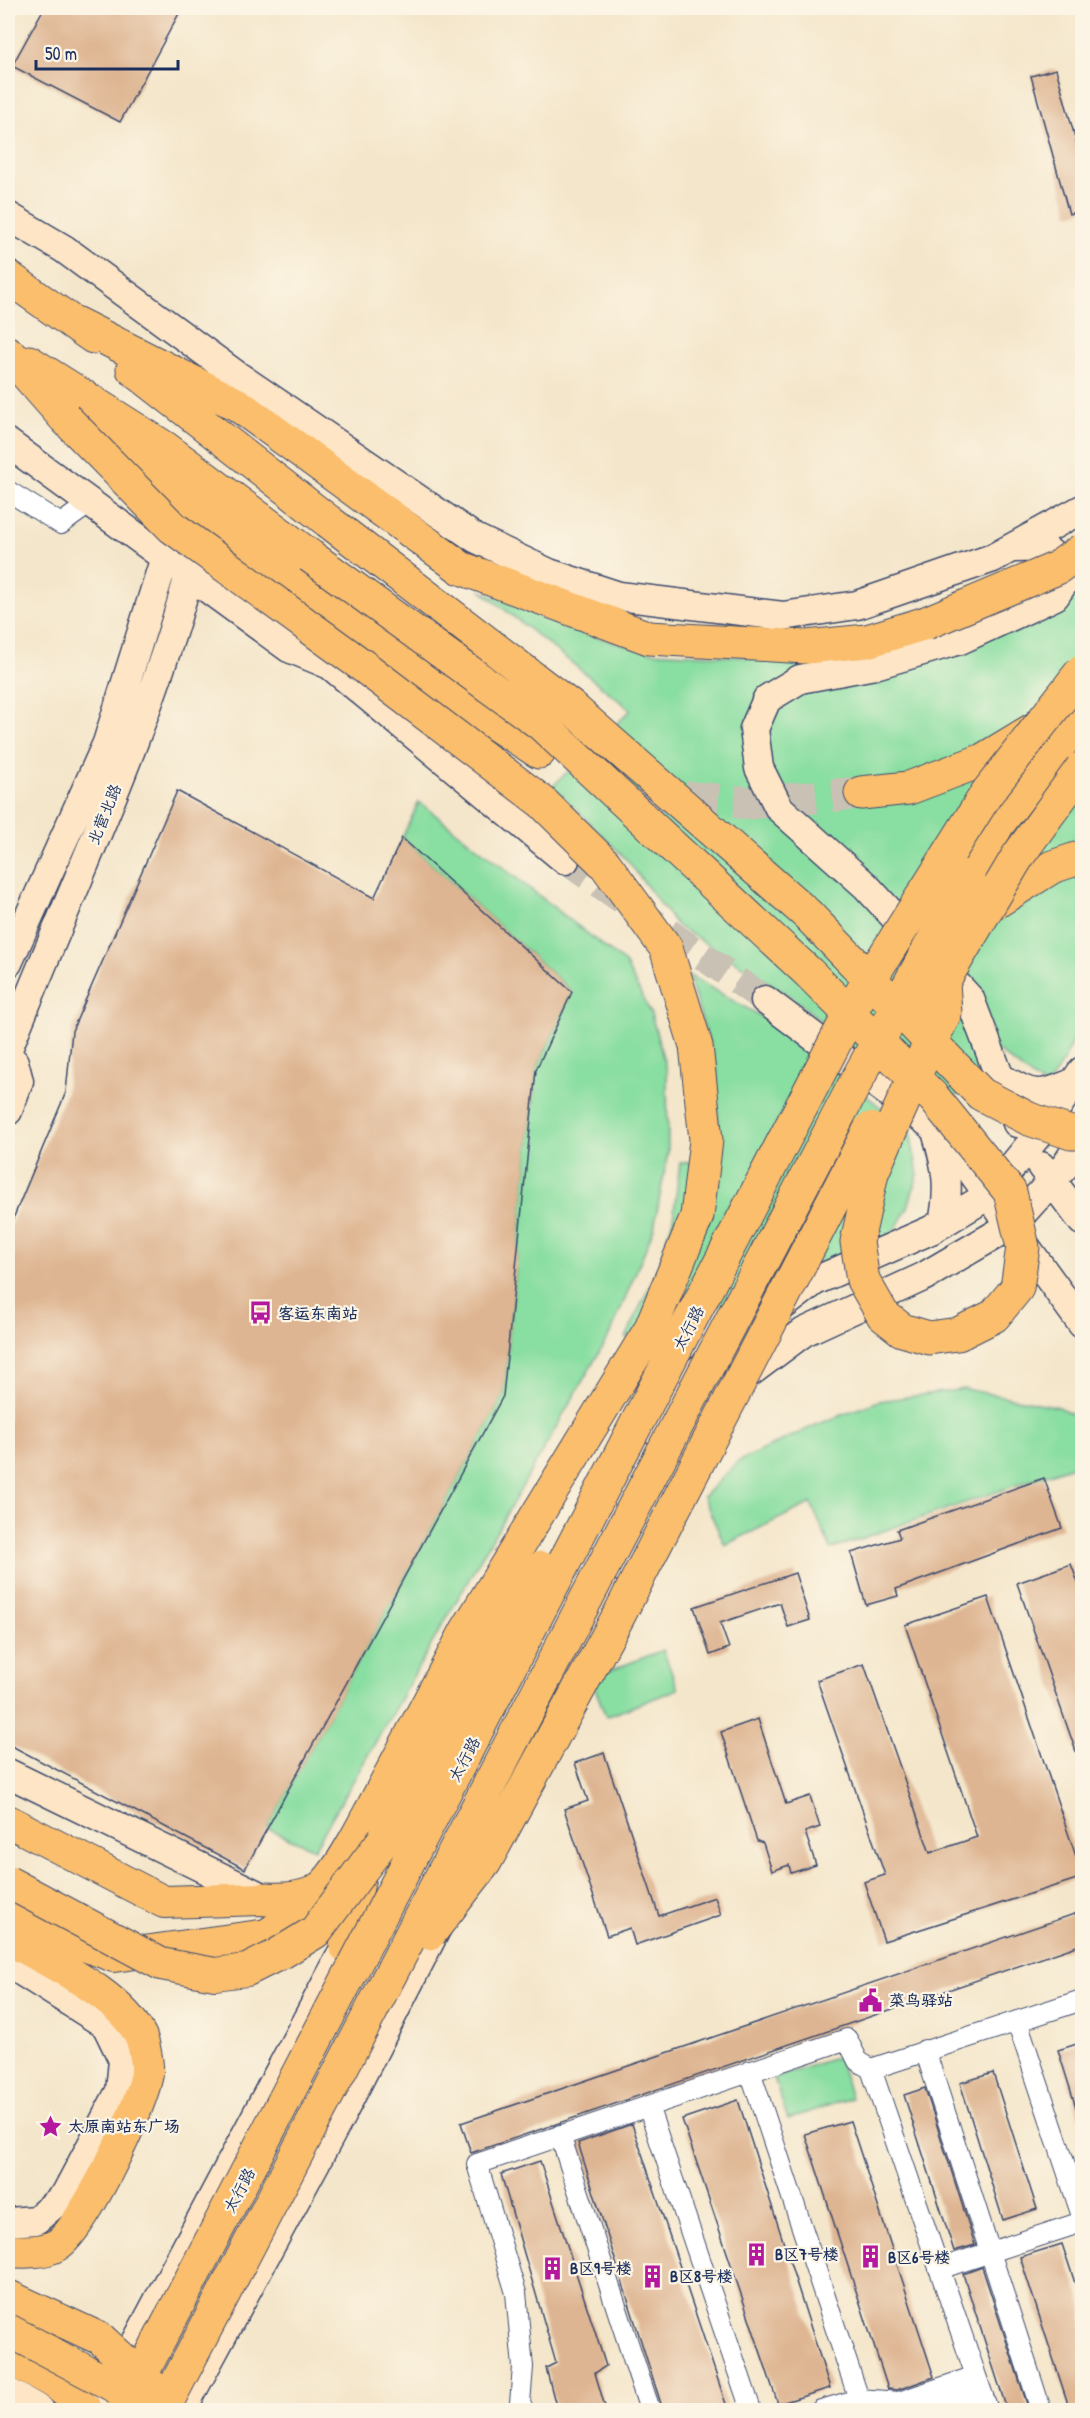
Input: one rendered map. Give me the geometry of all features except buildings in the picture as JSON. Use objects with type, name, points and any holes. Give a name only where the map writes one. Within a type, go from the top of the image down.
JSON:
[{"type":"highway","points":[[8,277],[75,323],[571,707],[807,914],[981,1094],[1029,1119],[1071,1133],[1083,1133]]},
{"type":"highway","points":[[75,323],[238,405],[461,568],[649,638],[806,647],[867,640],[926,623],[1057,568],[1083,550]]},
{"type":"highway","points":[[8,351],[65,418],[172,526],[363,666],[542,802],[605,864],[666,948],[696,1046],[706,1140],[697,1216],[650,1330],[467,1630],[344,1861],[317,1890],[286,1900],[280,1907]]},
{"type":"highway","points":[[8,351],[165,448],[541,724],[810,973],[859,1023],[868,1031],[909,1072],[917,1081],[926,1089],[1010,1192],[1023,1247],[1017,1288],[994,1316],[958,1334],[929,1338],[902,1330],[884,1315],[863,1280],[857,1242],[872,1173],[892,1127],[911,1085],[915,1075],[920,1064],[945,1013],[943,982]]},
{"type":"highway","points":[[65,418],[193,506],[452,696],[539,752]]},
{"type":"highway","name":"太行路","points":[[123,2410],[652,1398],[857,1000],[987,793],[1083,671]]},
{"type":"highway","points":[[861,793],[909,788],[983,760],[1083,700]]},
{"type":"highway","points":[[161,2410],[378,2001],[835,1122],[998,824],[1083,716]]},
{"type":"highway","points":[[378,2001],[485,1862],[623,1607],[943,982],[1018,856],[1083,768]]},
{"type":"highway","points":[[988,907],[1052,867],[1083,857]]},
{"type":"highway","points":[[279,1954],[315,1932],[383,1841],[481,1665],[562,1533],[652,1398]]},
{"type":"highway","points":[[346,1946],[370,1813]]},
{"type":"highway","points":[[181,2410],[199,2342]]},
{"type":"main road","points":[[8,216],[64,249],[235,374],[475,538],[549,573],[619,596],[783,616],[856,605],[993,558],[1083,509]]},
{"type":"main road","points":[[8,443],[289,648],[330,665],[565,860]]},
{"type":"main road","points":[[1012,548],[1040,547],[1056,558],[1065,581],[1054,596],[960,640],[875,665],[800,679],[767,699],[754,729],[759,768],[779,808],[866,886],[970,999],[1027,1148],[1083,1221]]},
{"type":"main road","name":"北营北路","points":[[8,963],[107,743],[165,557]]},
{"type":"main road","name":"北营北路","points":[[8,1049],[127,758],[174,627],[189,574]]},
{"type":"main road","points":[[765,1000],[946,1136],[1083,1324]]},
{"type":"main road","points":[[8,1059],[15,1062],[20,1081],[8,1111]]},
{"type":"main road","points":[[999,1077],[1024,1090],[1044,1095],[1079,1077]]},
{"type":"main road","points":[[100,2410],[493,1668],[674,1389],[815,1281],[943,1222],[989,1195],[1079,1077]]},
{"type":"main road","points":[[934,1127],[947,1169],[947,1200],[943,1222]]},
{"type":"main road","points":[[8,2296],[101,2339],[181,2410],[366,2066],[630,1548],[665,1472],[717,1397],[804,1332],[923,1277],[1012,1226],[1083,1140]]},
{"type":"main road","points":[[8,1773],[280,1907],[346,1946],[366,2066]]},
{"type":"main road","points":[[8,1821],[164,1902],[280,1907]]},
{"type":"main road","points":[[8,1860],[130,1928],[162,1941],[191,1950],[233,1955],[279,1954]]},
{"type":"main road","points":[[8,1882],[161,1964],[215,1974],[247,1970],[279,1954]]},
{"type":"main road","points":[[8,1905],[57,1950],[91,1987],[122,2010],[141,2038],[147,2072],[129,2127],[82,2217],[57,2245],[27,2252],[8,2251]]},
{"type":"main road","points":[[8,1938],[57,1950],[114,1956],[267,1935],[280,1907]]},
{"type":"main road","points":[[8,1917],[57,1950]]},
{"type":"main road","points":[[8,1963],[106,2025],[123,2060],[120,2091],[65,2195],[36,2220],[8,2222]]},
{"type":"main road","points":[[8,2330],[161,2410]]},
{"type":"main road","points":[[8,2358],[58,2385],[86,2410]]},
{"type":"main road","points":[[8,2392],[40,2410]]},
{"type":"street","points":[[8,491],[62,524],[90,502]]},
{"type":"street","points":[[871,2069],[1083,2000]]},
{"type":"street","points":[[1017,2021],[1083,2216]]},
{"type":"street","points":[[523,2410],[520,2403],[523,2367],[516,2293],[477,2164],[847,2039],[858,2061],[871,2069],[982,2393]]},
{"type":"street","points":[[925,2050],[1041,2410]]},
{"type":"street","points":[[750,2071],[860,2399]]},
{"type":"street","points":[[648,2106],[751,2410]]},
{"type":"street","points":[[561,2135],[650,2410]]},
{"type":"street","points":[[939,2269],[1083,2222]]},
{"type":"street","points":[[821,2410],[860,2399],[898,2402],[982,2393]]},
{"type":"street","points":[[932,2410],[982,2393]]},
{"type":"green space","points":[[1082,583],[1082,1019],[1065,1058],[1046,1088],[997,1050],[937,1118],[791,996],[677,926],[627,860],[553,786],[631,710],[480,590],[563,628],[651,652],[817,661],[901,671]]},
{"type":"green space","points":[[419,802],[625,963],[651,1014],[667,1072],[668,1152],[654,1228],[612,1330],[314,1849],[267,1828],[503,1396],[536,1070],[572,992],[402,838]]},
{"type":"green space","points":[[688,975],[794,1035],[910,1132],[918,1174],[908,1207],[880,1256],[812,1272],[626,1338],[659,1265],[673,1219],[680,1163],[720,1161],[716,1065]]},
{"type":"green space","points":[[964,1389],[1059,1407],[1082,1420],[1082,1477],[1075,1465],[831,1549],[811,1503],[725,1545],[703,1497],[739,1461],[816,1425],[879,1401]]},
{"type":"green space","points":[[663,1650],[678,1689],[606,1717],[591,1678]]},
{"type":"green space","points":[[838,2057],[851,2098],[788,2119],[774,2078]]},
{"type":"tunnel","points":[[592,772],[651,794],[748,803],[861,793]]},
{"type":"tunnel","points":[[565,860],[765,1000]]},
{"type":"place","name":"客运东南站","points":[[260,1313]]},
{"type":"place","name":"菜鸟驿站","points":[[871,2000]]},
{"type":"place","name":"太原南站东广场","points":[[50,2126]]},
{"type":"place","name":"B区7号楼","points":[[757,2254]]},
{"type":"place","name":"B区6号楼","points":[[870,2257]]},
{"type":"place","name":"B区9号楼","points":[[552,2268]]},
{"type":"place","name":"B区8号楼","points":[[652,2276]]}]
